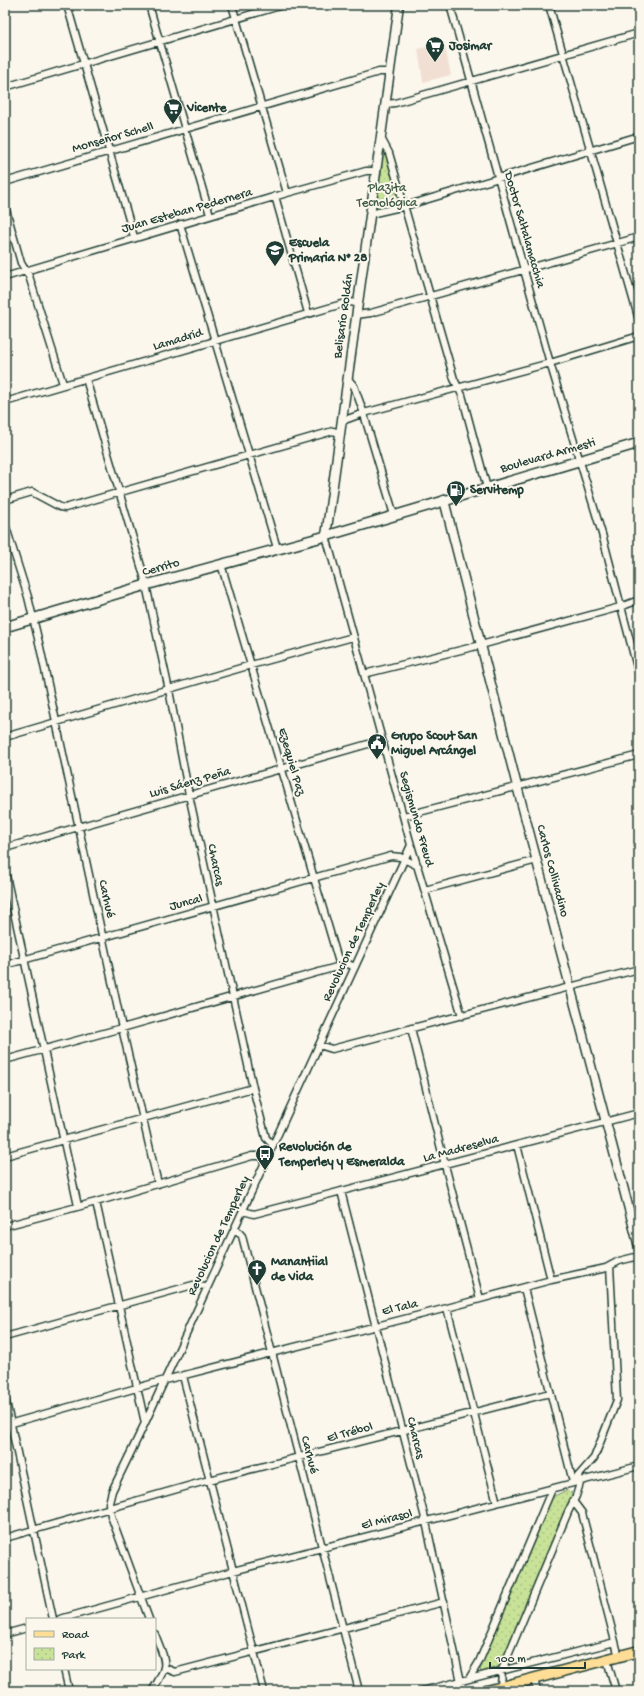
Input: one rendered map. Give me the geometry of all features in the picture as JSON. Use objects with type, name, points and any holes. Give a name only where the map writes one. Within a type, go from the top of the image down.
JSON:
[{"type":"main road","name":"Boulevard Armesti","points":[[326,536],[639,443]]},
{"type":"main road","name":"Cerrito","points":[[5,627],[146,585],[277,548],[326,536]]},
{"type":"main road","points":[[487,1691],[639,1651]]},
{"type":"street","points":[[67,5],[134,237]]},
{"type":"street","points":[[149,5],[210,215]]},
{"type":"street","points":[[232,5],[287,193]]},
{"type":"street","points":[[5,87],[283,5]]},
{"type":"street","name":"Belisario Roldán","points":[[326,536],[399,5]]},
{"type":"street","name":"Doctor Saltalamacchia","points":[[450,5],[550,363],[580,460],[639,675]]},
{"type":"street","points":[[549,5],[639,320]]},
{"type":"street","points":[[386,104],[395,103],[639,33]]},
{"type":"street","name":"Monseñor Schell","points":[[5,182],[379,72],[390,72]]},
{"type":"street","points":[[370,214],[405,206],[591,149],[639,136]]},
{"type":"street","points":[[381,138],[389,153],[454,379],[462,395],[487,488]]},
{"type":"street","name":"Juan Esteban Pedernera","points":[[5,277],[134,237],[275,196],[366,171],[376,171]]},
{"type":"street","points":[[275,196],[308,313]]},
{"type":"street","points":[[5,206],[21,263],[26,271],[63,384]]},
{"type":"street","points":[[180,224],[277,548]]},
{"type":"street","points":[[356,315],[371,313],[639,237]]},
{"type":"street","name":"Lamadrid","points":[[5,402],[308,313],[349,302],[358,303]]},
{"type":"street","points":[[342,421],[364,413],[550,363],[639,336]]},
{"type":"street","name":"Charcas","points":[[86,379],[146,585],[213,907],[253,1088],[266,1138],[273,1145]]},
{"type":"street","points":[[348,379],[354,386],[364,413],[394,515]]},
{"type":"street","points":[[5,500],[32,492],[60,507],[65,508],[333,431],[340,433]]},
{"type":"street","name":"Carlos Collivadino","points":[[444,500],[517,786],[606,1122],[636,1226],[639,1247]]},
{"type":"street","name":"Carhué","points":[[5,524],[33,619],[122,1028],[158,1184]]},
{"type":"street","name":"Segismundo Freud","points":[[326,536],[411,845],[462,1016]]},
{"type":"street","name":"Ezequiel Paz","points":[[221,564],[340,966]]},
{"type":"street","points":[[364,674],[481,645],[620,607],[639,600]]},
{"type":"street","points":[[5,737],[251,665],[353,637]]},
{"type":"street","name":"Luis Sáenz Peña","points":[[5,848],[189,794],[382,740]]},
{"type":"street","points":[[404,816],[639,755]]},
{"type":"street","name":"Revolucion de Temperley","points":[[149,1618],[110,1516],[109,1510],[112,1491],[165,1380],[411,845]]},
{"type":"street","name":"Juncal","points":[[5,965],[391,856],[396,856],[418,866]]},
{"type":"street","points":[[425,890],[537,860]]},
{"type":"street","points":[[5,871],[78,1206]]},
{"type":"street","points":[[5,1060],[340,966],[348,964],[355,967]]},
{"type":"street","points":[[319,1045],[332,1049],[639,969]]},
{"type":"street","points":[[411,1028],[480,1299]]},
{"type":"street","points":[[5,1156],[253,1088]]},
{"type":"street","name":"La Madreselva","points":[[243,1211],[254,1214],[639,1113]]},
{"type":"street","points":[[517,1145],[551,1280]]},
{"type":"street","points":[[5,1226],[96,1202],[252,1156],[260,1156],[266,1160]]},
{"type":"street","name":"Charcas","points":[[341,1191],[426,1522],[463,1691]]},
{"type":"street","points":[[96,1202],[145,1423]]},
{"type":"street","name":"Carhué","points":[[235,1228],[242,1236],[359,1691]]},
{"type":"street","name":"El Tala","points":[[8,1424],[271,1352],[610,1266],[619,1261],[639,1256]]},
{"type":"street","points":[[573,1482],[594,1458],[617,1400],[610,1266]]},
{"type":"street","points":[[5,1337],[193,1285],[207,1286]]},
{"type":"street","points":[[524,1288],[573,1482]]},
{"type":"street","points":[[447,1308],[498,1503]]},
{"type":"street","points":[[183,1376],[264,1691]]},
{"type":"street","name":"El Trébol","points":[[5,1538],[109,1510],[210,1480],[550,1393]]},
{"type":"street","points":[[5,1396],[8,1424],[34,1530],[53,1618]]},
{"type":"street","name":"El Mirasol","points":[[64,1618],[233,1571],[639,1466]]},
{"type":"street","points":[[501,1687],[502,1670],[581,1480]]},
{"type":"street","points":[[470,1677],[479,1662],[552,1489]]},
{"type":"street","points":[[573,1501],[582,1513],[619,1657]]},
{"type":"street","points":[[165,1668],[175,1672],[444,1602]]},
{"type":"street","points":[[5,1634],[26,1628]]},
{"type":"street","points":[[152,1691],[163,1674],[165,1668],[165,1661],[156,1637]]},
{"type":"street","points":[[422,1691],[470,1677],[615,1642]]},
{"type":"street","points":[[607,1660],[616,1691]]},
{"type":"street","points":[[64,1670],[69,1691]]},
{"type":"street","points":[[534,1679],[537,1691]]},
{"type":"shaded area","points":[[444,43],[451,75],[423,82],[418,49]]},
{"type":"green space","name":"Plazita Tecnológica","points":[[381,138],[405,206],[370,214]]},
{"type":"green space","points":[[567,1490],[572,1493],[572,1498],[502,1664],[498,1667],[481,1672],[480,1669],[547,1507],[552,1497]]},
{"type":"place","name":"Josimar","points":[[435,63]]},
{"type":"place","name":"Vicente","points":[[173,125]]},
{"type":"place","name":"Escuela Primaria N* 28","points":[[275,267]]},
{"type":"place","name":"Servitemp","points":[[456,507]]},
{"type":"place","name":"Grupo Scout San Miguel Arcángel","points":[[377,760]]},
{"type":"place","name":"Revolución de Temperley y Esmeralda","points":[[265,1171]]},
{"type":"place","name":"Manantiial de Vida","points":[[257,1286]]}]
